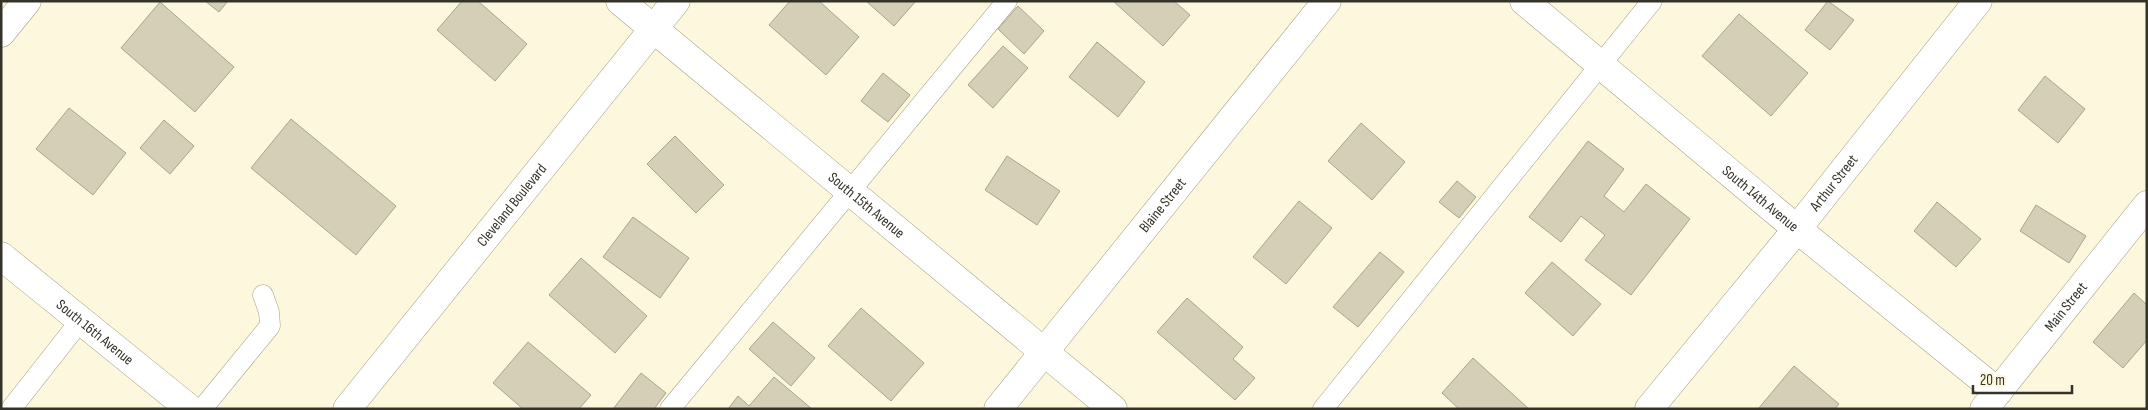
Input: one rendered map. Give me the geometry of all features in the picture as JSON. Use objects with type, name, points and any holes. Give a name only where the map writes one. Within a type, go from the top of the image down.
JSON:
[{"type":"street","points":[[1,33],[27,1]]},
{"type":"street","name":"South 15th Avenue","points":[[620,1],[1113,409]]},
{"type":"street","name":"Cleveland Boulevard","points":[[347,409],[676,1]]},
{"type":"street","name":"Blaine Street","points":[[998,409],[1327,1]]},
{"type":"street","name":"South 14th Avenue","points":[[1524,1],[1797,229],[1991,400]]},
{"type":"street","name":"Arthur Street","points":[[1649,409],[1797,229],[1978,1]]},
{"type":"street","name":"Main Street","points":[[1991,400],[2147,205]]},
{"type":"street","name":"South 16th Avenue","points":[[1,256],[190,409]]},
{"type":"lane","points":[[670,409],[1007,1]]},
{"type":"lane","points":[[1323,409],[1652,1]]},
{"type":"lane","points":[[202,409],[270,326],[270,312],[263,295]]},
{"type":"lane","points":[[11,409],[81,320]]},
{"type":"building","points":[[205,1],[228,1],[219,12]]},
{"type":"building","points":[[462,1],[478,1],[527,44],[495,81],[437,30]]},
{"type":"building","points":[[790,1],[819,1],[859,37],[826,75],[769,25]]},
{"type":"building","points":[[866,1],[916,1],[894,26]]},
{"type":"building","points":[[1113,1],[1174,1],[1190,15],[1163,46]]},
{"type":"building","points":[[1828,1],[1854,20],[1830,50],[1805,30]]},
{"type":"building","points":[[160,2],[234,67],[195,112],[121,48]]},
{"type":"building","points":[[1018,6],[1044,31],[1024,54],[998,29]]},
{"type":"building","points":[[1739,14],[1808,73],[1771,116],[1702,56]]},
{"type":"building","points":[[1097,42],[1145,82],[1118,117],[1069,77]]},
{"type":"building","points":[[1003,46],[1028,68],[993,108],[968,85]]},
{"type":"building","points":[[883,73],[910,95],[888,122],[861,101]]},
{"type":"building","points":[[2045,76],[2085,109],[2058,143],[2018,110]]},
{"type":"building","points":[[69,108],[126,153],[93,195],[36,149]]},
{"type":"building","points":[[291,119],[396,206],[356,255],[251,168]]},
{"type":"building","points":[[164,120],[194,146],[170,174],[140,148]]},
{"type":"building","points":[[1361,123],[1405,162],[1372,200],[1328,161]]},
{"type":"building","points":[[675,136],[724,185],[696,213],[647,164]]},
{"type":"building","points":[[1588,141],[1624,169],[1604,196],[1624,212],[1646,184],[1690,219],[1631,295],[1585,260],[1605,235],[1581,216],[1561,242],[1529,217]]},
{"type":"building","points":[[1007,156],[1060,191],[1037,225],[985,190]]},
{"type":"building","points":[[1457,181],[1476,197],[1459,218],[1439,202]]},
{"type":"building","points":[[1299,201],[1332,228],[1286,284],[1253,257]]},
{"type":"building","points":[[1937,202],[1981,239],[1956,267],[1914,231]]},
{"type":"building","points":[[2036,205],[2086,236],[2069,263],[2020,231]]},
{"type":"building","points":[[633,217],[689,258],[660,298],[603,257]]},
{"type":"building","points":[[1380,252],[1404,272],[1358,327],[1333,307]]},
{"type":"building","points":[[581,258],[647,316],[615,353],[549,295]]},
{"type":"building","points":[[1552,262],[1601,304],[1573,336],[1525,293]]},
{"type":"building","points":[[2134,293],[2147,305],[2147,340],[2123,368],[2093,342]]},
{"type":"building","points":[[1187,298],[1243,347],[1233,359],[1255,378],[1235,400],[1157,332]]},
{"type":"building","points":[[861,308],[924,363],[891,401],[828,346]]},
{"type":"building","points":[[773,322],[815,358],[791,386],[749,349]]},
{"type":"building","points":[[528,342],[591,395],[579,409],[523,409],[493,383]]},
{"type":"building","points":[[1473,358],[1529,409],[1459,409],[1442,393]]},
{"type":"building","points":[[1794,366],[1839,404],[1835,409],[1758,409]]},
{"type":"building","points":[[641,373],[666,393],[654,409],[613,409]]},
{"type":"building","points":[[774,377],[812,409],[728,409],[738,396],[749,406]]}]
